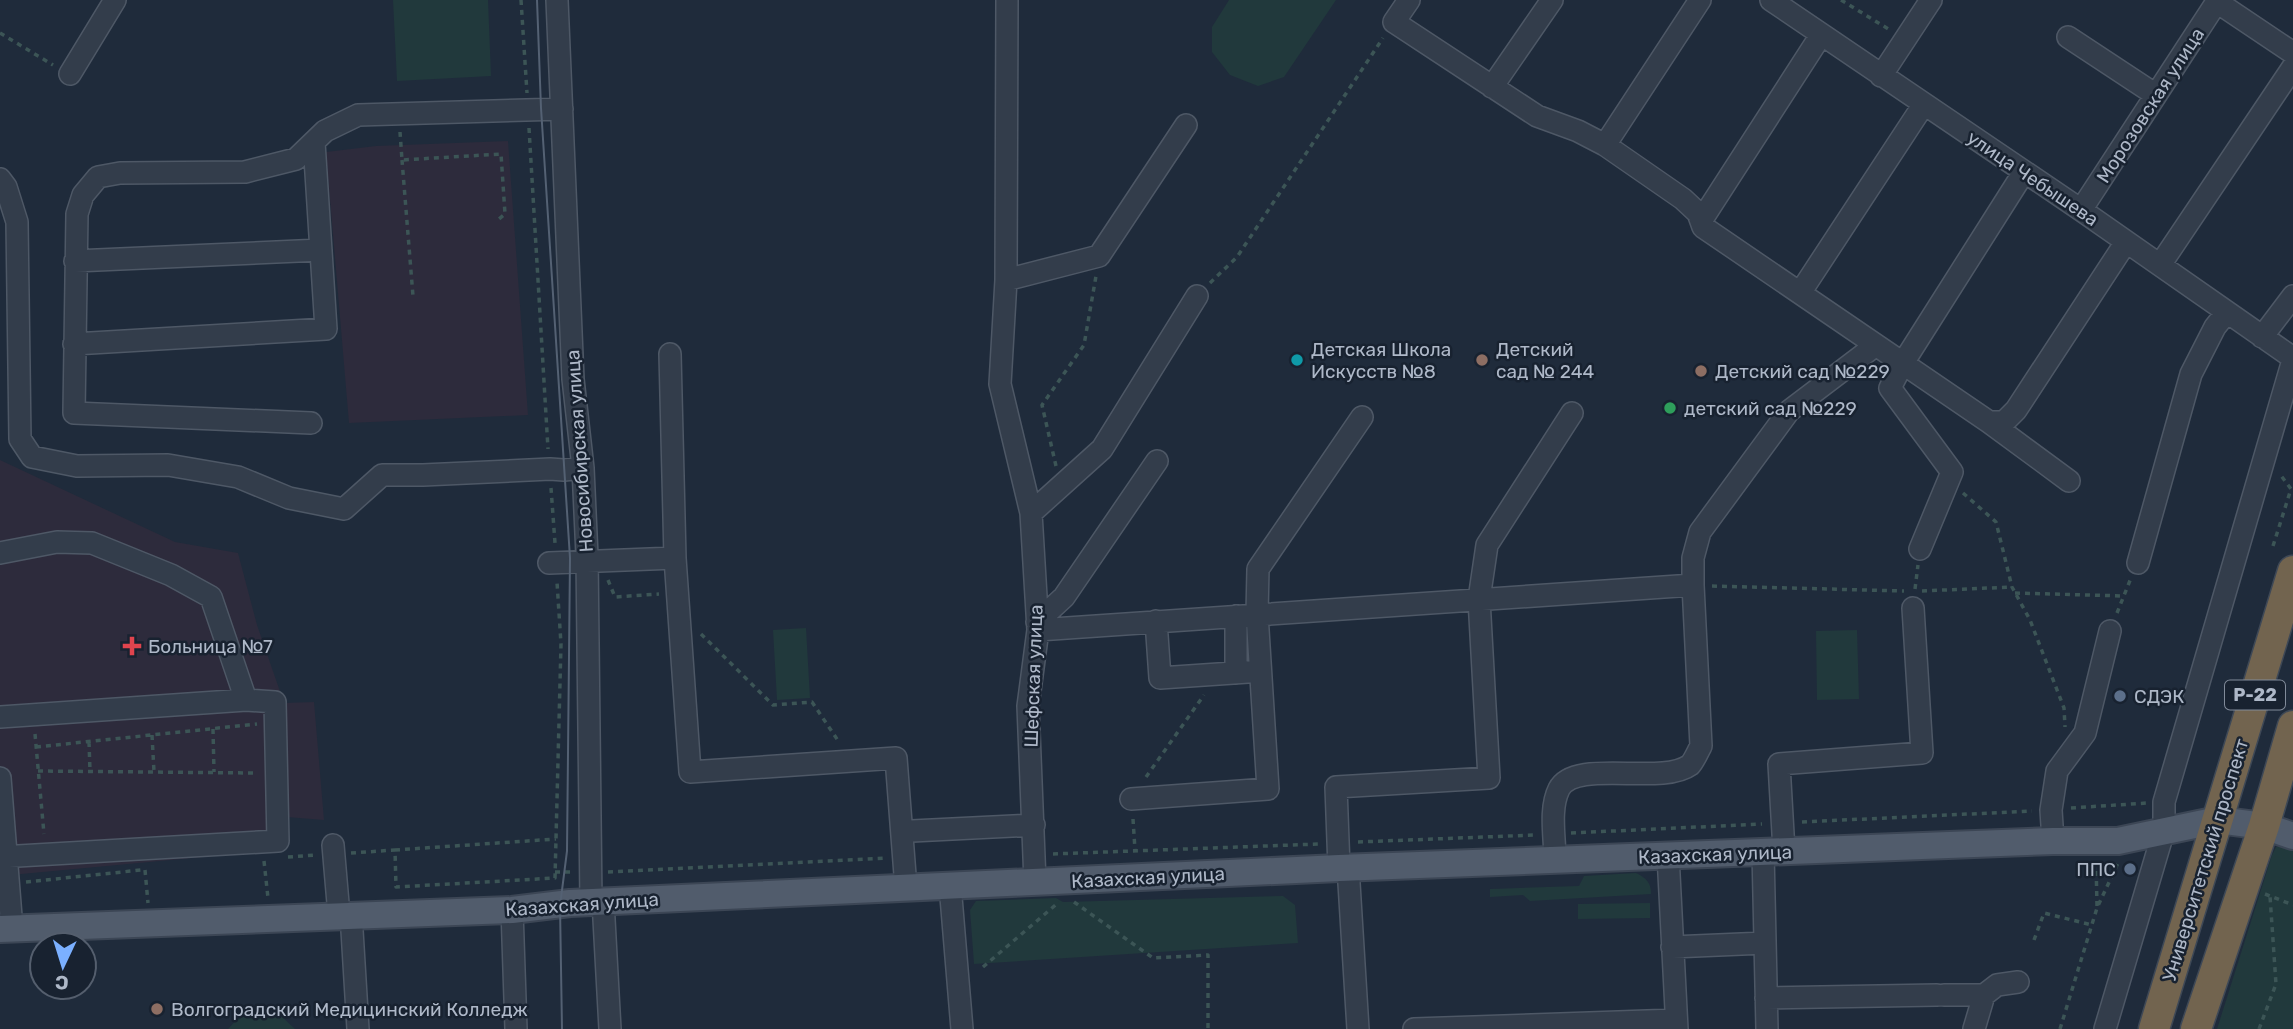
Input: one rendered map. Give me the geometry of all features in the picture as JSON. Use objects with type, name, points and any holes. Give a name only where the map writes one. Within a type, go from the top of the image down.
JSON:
[{"type":"highway","name":"Университетский проспект","points":[[2154,1029],[2293,571]]},
{"type":"highway","name":"Р-22","points":[[2196,1029],[2264,825],[2293,726]]},
{"type":"main road","name":"Казахская улица","points":[[6,929],[512,910],[597,902],[1035,882],[1342,859],[1555,847],[1668,855],[2118,841],[2218,820],[2264,825],[2293,836]]},
{"type":"street","points":[[70,74],[115,0]]},
{"type":"street","name":"Новосибирская улица","points":[[557,0],[573,379],[594,562],[597,902],[610,1029]]},
{"type":"street","name":"Шефская улица","points":[[1007,0],[1006,272],[999,384],[1031,513],[1038,626],[1028,706],[1035,882]]},
{"type":"street","points":[[1409,0],[1394,22],[1537,116],[1578,131],[1605,145],[1683,200],[1698,213],[1703,227],[1903,362],[2069,481]]},
{"type":"street","points":[[1492,87],[1552,0]]},
{"type":"street","points":[[1605,145],[1700,0]]},
{"type":"street","name":"улица Чебышева","points":[[1770,0],[2081,210],[2293,359]]},
{"type":"street","points":[[1881,76],[1931,0]]},
{"type":"street","points":[[2217,1],[2293,52]]},
{"type":"street","name":"Морозовская улица","points":[[2081,210],[2217,1]]},
{"type":"street","points":[[1701,221],[1821,35]]},
{"type":"street","points":[[2068,37],[2156,95]]},
{"type":"street","points":[[2160,265],[2293,67]]},
{"type":"street","points":[[1800,293],[1924,104]]},
{"type":"street","points":[[311,423],[74,413],[75,261],[77,214],[83,195],[98,177],[120,173],[245,172],[296,159],[325,131],[358,115],[562,109]]},
{"type":"street","points":[[1006,272],[1099,256],[1186,125]]},
{"type":"street","points":[[75,344],[327,329],[314,142]]},
{"type":"street","points":[[1920,549],[1952,471],[1890,388],[1903,362],[2024,172]]},
{"type":"street","points":[[0,179],[6,187],[17,222],[20,439],[32,457],[77,466],[167,465],[238,477],[289,498],[344,509],[382,475],[583,468]]},
{"type":"street","points":[[1989,422],[2004,422],[2016,410],[2126,242]]},
{"type":"street","points":[[75,261],[321,250]]},
{"type":"street","points":[[1031,513],[1102,449],[1197,296]]},
{"type":"street","points":[[2262,337],[2293,296]]},
{"type":"street","points":[[2137,564],[2191,374],[2215,327],[2227,312]]},
{"type":"street","points":[[1555,847],[1554,803],[1560,786],[1575,776],[1673,772],[1691,764],[1700,746],[1693,558],[1700,532],[1789,411],[1876,345]]},
{"type":"street","points":[[670,354],[675,558],[690,772],[897,758],[906,888]]},
{"type":"street","points":[[2105,1029],[2164,830],[2164,802],[2293,359]]},
{"type":"street","points":[[1358,1029],[1336,787],[1489,778],[1479,599],[1487,545],[1572,413]]},
{"type":"street","points":[[1156,621],[1160,678],[1234,673],[1258,569],[1362,417]]},
{"type":"street","points":[[1038,626],[1064,597],[1157,461]]},
{"type":"street","points":[[0,553],[57,542],[92,543],[171,575],[211,597],[246,700]]},
{"type":"street","points":[[553,563],[675,558]]},
{"type":"street","points":[[1038,626],[1156,621],[1693,585]]},
{"type":"street","points":[[1767,1029],[1765,943],[1774,851],[1783,823],[1779,764],[1922,753],[1914,600]]},
{"type":"street","points":[[1131,799],[1268,789],[1246,615]]},
{"type":"street","points":[[2053,841],[2051,810],[2057,771],[2085,733],[2110,631]]},
{"type":"street","points":[[0,717],[246,700],[275,702],[278,841],[3,857]]},
{"type":"street","points":[[0,778],[3,857],[8,884],[6,929]]},
{"type":"street","points":[[912,831],[1034,825]]},
{"type":"street","points":[[333,849],[345,915],[358,1029]]},
{"type":"street","points":[[1414,1029],[1676,1024],[1668,855]]},
{"type":"street","points":[[950,886],[962,1029]]},
{"type":"street","points":[[512,910],[516,1029]]},
{"type":"street","points":[[1672,947],[1765,943]]},
{"type":"street","points":[[1974,1029],[1984,995],[1997,985],[2018,982]]},
{"type":"street","points":[[1766,998],[1984,995]]},
{"type":"path","points":[[395,850],[396,887],[555,878],[561,644],[553,563],[550,468],[521,0]]},
{"type":"path","points":[[1841,0],[1905,39]]},
{"type":"path","points":[[1197,296],[1237,257],[1394,22]]},
{"type":"path","points":[[0,33],[70,74]]},
{"type":"path","points":[[400,130],[413,296]]},
{"type":"path","points":[[402,160],[501,154],[505,214],[499,219]]},
{"type":"path","points":[[1060,487],[1042,405],[1084,345],[1099,256]]},
{"type":"path","points":[[1948,480],[1996,522],[2012,587],[2030,620],[2064,708],[2066,757]]},
{"type":"path","points":[[2273,546],[2291,489]]},
{"type":"path","points":[[1914,600],[1920,549]]},
{"type":"path","points":[[594,562],[615,597],[678,593]]},
{"type":"path","points":[[2110,631],[2137,564]]},
{"type":"path","points":[[1693,585],[1914,600],[2012,587]]},
{"type":"path","points":[[2015,593],[2124,596]]},
{"type":"path","points":[[698,632],[773,705],[812,702],[851,761]]},
{"type":"path","points":[[1135,850],[1131,799],[1234,673]]},
{"type":"path","points":[[34,715],[46,855]]},
{"type":"path","points":[[36,747],[262,723]]},
{"type":"path","points":[[213,728],[214,772]]},
{"type":"path","points":[[152,735],[154,772]]},
{"type":"path","points":[[89,742],[90,771]]},
{"type":"path","points":[[38,771],[262,773]]},
{"type":"path","points":[[1036,855],[1135,850],[1342,859],[1555,847],[1783,823],[2164,802]]},
{"type":"path","points":[[278,858],[333,849],[395,850],[556,839]]},
{"type":"path","points":[[2060,1029],[2097,908],[2096,853]]},
{"type":"path","points":[[616,872],[904,857]]},
{"type":"path","points":[[264,859],[269,918]]},
{"type":"path","points":[[8,884],[145,870],[150,923]]},
{"type":"path","points":[[2261,893],[2293,905]]},
{"type":"path","points":[[983,967],[1066,896],[1153,958],[1208,956],[1208,1029]]},
{"type":"path","points":[[2259,1029],[2277,984],[2270,896]]},
{"type":"path","points":[[2034,940],[2044,913],[2092,925]]},
{"type":"shaded area","points":[[508,141],[528,415],[349,423],[326,152],[376,146]]},
{"type":"shaded area","name":"Больница №7","points":[[0,460],[175,542],[238,553],[257,625],[284,703],[314,702],[324,820],[287,817],[287,849],[0,876]]},
{"type":"green space","points":[[393,0],[488,0],[491,76],[397,81]]},
{"type":"green space","points":[[1229,0],[1336,0],[1284,77],[1258,86],[1230,75],[1212,52],[1212,27]]},
{"type":"green space","points":[[806,628],[810,698],[777,700],[773,630]]},
{"type":"green space","points":[[1857,630],[1859,699],[1817,700],[1816,631]]},
{"type":"green space","points":[[2293,844],[2293,1029],[2217,1029],[2272,855],[2276,847]]},
{"type":"green space","points":[[1636,873],[1647,881],[1651,894],[1530,901],[1523,895],[1490,897],[1490,889],[1579,886],[1584,876]]},
{"type":"green space","points":[[1283,896],[1295,905],[1298,943],[974,964],[970,910],[976,901],[1056,898],[1063,902]]},
{"type":"green space","points":[[1650,903],[1650,918],[1578,919],[1578,904]]},
{"type":"green space","points":[[259,1010],[278,1013],[295,1029],[228,1029],[240,1016]]},
{"type":"tram line","points":[[537,0],[541,108],[570,558],[567,851],[560,906],[562,1029]]},
{"type":"place","name":"Детская Школа Искусств №8","points":[[1297,360]]},
{"type":"place","name":"Детский сад № 244","points":[[1482,360]]},
{"type":"place","name":"Детский сад №229","points":[[1701,371]]},
{"type":"place","name":"детский сад №229","points":[[1670,408]]},
{"type":"place","name":"Больница №7","points":[[132,646]]},
{"type":"place","name":"СДЭК","points":[[2120,696]]},
{"type":"place","name":"ППС","points":[[2130,869]]},
{"type":"place","name":"Волгоградский Медицинский Колледж","points":[[157,1009]]}]
